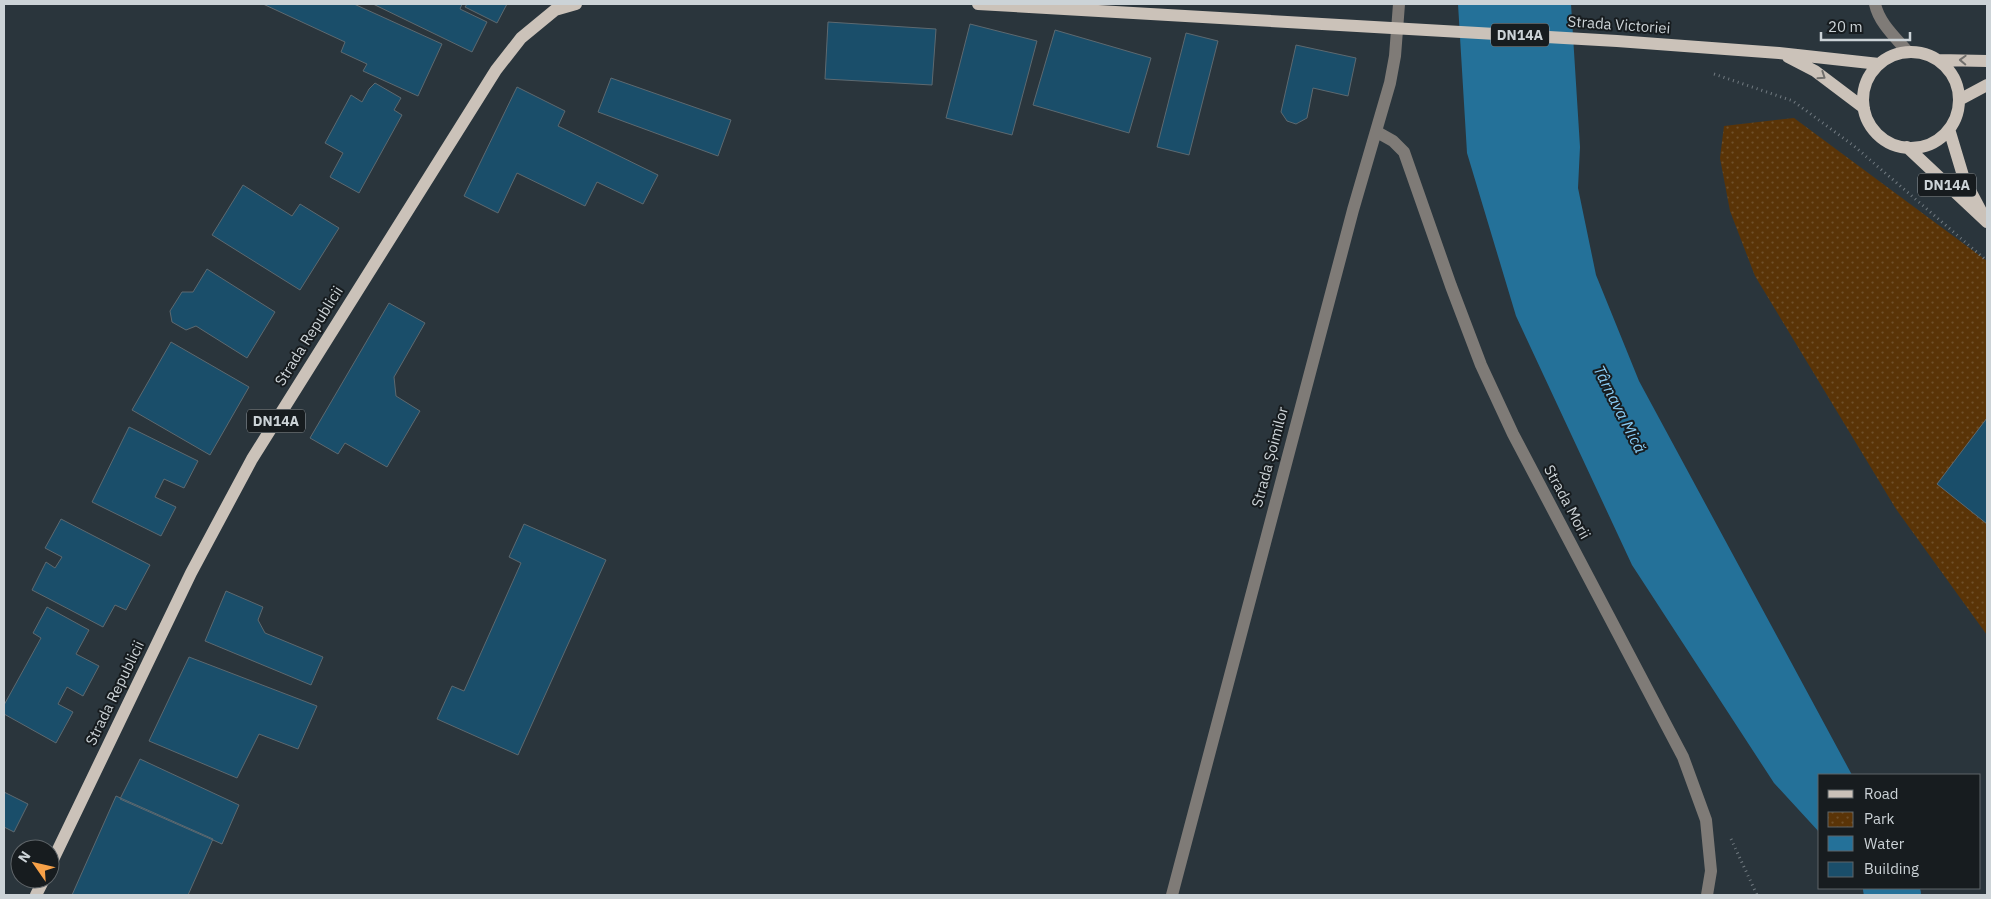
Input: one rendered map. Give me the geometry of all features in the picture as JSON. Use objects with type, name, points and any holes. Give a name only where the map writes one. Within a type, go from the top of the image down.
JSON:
[{"type":"main road","name":"DN14A","points":[[556,7],[576,4]]},
{"type":"main road","name":"Strada Victoriei","points":[[978,4],[1422,28],[1779,53],[1879,64]]},
{"type":"main road","name":"Strada Republicii","points":[[60,845],[191,573],[252,459],[480,93],[521,38],[556,7]]},
{"type":"main road","points":[[1908,52],[1923,53],[1938,60],[1949,70],[1956,84],[1959,100],[1956,115],[1949,129],[1937,140],[1922,146],[1907,147],[1892,143],[1878,135],[1869,122],[1864,108],[1864,92],[1869,77],[1879,64],[1892,56],[1908,52]]},
{"type":"main road","name":"Strada Victoriei","points":[[1779,53],[1815,71],[1864,108]]},
{"type":"main road","points":[[1938,60],[1987,61]]},
{"type":"main road","points":[[1959,100],[1987,85]]},
{"type":"main road","name":"DN14A","points":[[1949,129],[1964,178],[1987,222]]},
{"type":"main road","name":"DN14A","points":[[1907,147],[1987,222]]},
{"type":"street","name":"Strada Șoimilor","points":[[1172,895],[1343,248],[1377,132],[1395,56],[1399,4]]},
{"type":"street","points":[[1875,4],[1886,27],[1908,52]]},
{"type":"street","name":"Strada Morii","points":[[1377,132],[1394,141],[1404,152],[1481,365],[1513,434],[1683,757],[1706,820],[1711,871],[1708,895]]},
{"type":"path","points":[[1714,74],[1793,101],[1854,146],[1987,261]]},
{"type":"path","points":[[1706,820],[1730,837],[1757,895]]},
{"type":"green space","points":[[1794,118],[1987,261],[1987,635],[1896,509],[1755,276],[1730,211],[1720,158],[1724,126]]},
{"type":"water","points":[[1458,4],[1571,4],[1580,147],[1578,188],[1596,275],[1639,381],[1851,774],[1818,774],[1818,831],[1774,783],[1632,565],[1516,316],[1467,153]]},
{"type":"building","points":[[263,4],[354,4],[442,44],[418,96],[363,71],[367,64],[341,52],[345,42]]},
{"type":"building","points":[[373,4],[462,4],[460,9],[487,22],[472,52]]},
{"type":"building","points":[[467,4],[507,4],[497,23],[465,7]]},
{"type":"building","points":[[828,22],[936,29],[932,85],[825,79]]},
{"type":"building","points":[[970,24],[1037,41],[1012,135],[946,118]]},
{"type":"building","points":[[1055,30],[1151,58],[1129,133],[1033,105]]},
{"type":"building","points":[[1186,33],[1218,41],[1189,155],[1157,147]]},
{"type":"building","points":[[1296,45],[1356,58],[1348,96],[1313,88],[1307,118],[1296,124],[1287,121],[1281,112]]},
{"type":"building","points":[[611,78],[731,120],[718,156],[598,112]]},
{"type":"building","points":[[375,83],[401,98],[394,110],[402,115],[359,193],[330,177],[343,153],[325,143],[351,95],[362,102],[369,89]]},
{"type":"building","points":[[517,87],[565,111],[558,126],[658,175],[643,204],[597,182],[585,206],[517,173],[498,213],[464,196]]},
{"type":"building","points":[[243,185],[292,216],[300,204],[339,228],[300,290],[212,235]]},
{"type":"building","points":[[207,269],[275,312],[247,358],[196,326],[186,330],[172,322],[170,311],[182,292],[193,292]]},
{"type":"building","points":[[389,303],[425,323],[394,377],[396,396],[420,411],[387,467],[345,443],[338,454],[310,438]]},
{"type":"building","points":[[171,342],[249,387],[210,455],[132,410]]},
{"type":"building","points":[[1987,418],[1987,524],[1937,484]]},
{"type":"building","points":[[129,427],[198,461],[184,488],[164,479],[155,497],[176,507],[161,536],[92,502]]},
{"type":"building","points":[[61,519],[150,565],[126,610],[115,605],[103,627],[32,590],[46,562],[55,568],[62,557],[45,548]]},
{"type":"building","points":[[524,524],[606,560],[518,755],[437,719],[452,686],[464,691],[521,563],[509,557]]},
{"type":"building","points":[[226,591],[263,607],[258,620],[265,633],[323,657],[311,685],[205,641]]},
{"type":"building","points":[[47,607],[89,630],[76,654],[99,666],[83,696],[67,687],[58,704],[73,712],[56,743],[4,714],[4,705],[41,638],[33,633]]},
{"type":"building","points":[[189,657],[317,706],[298,749],[259,734],[237,778],[149,741]]},
{"type":"building","points":[[140,759],[239,805],[222,844],[120,799]]},
{"type":"building","points":[[4,792],[28,804],[14,832],[4,827]]},
{"type":"building","points":[[116,796],[213,839],[188,895],[72,895]]},
{"type":"waterway","name":"Târnava Mică","points":[[1891,889],[1894,895]]}]
